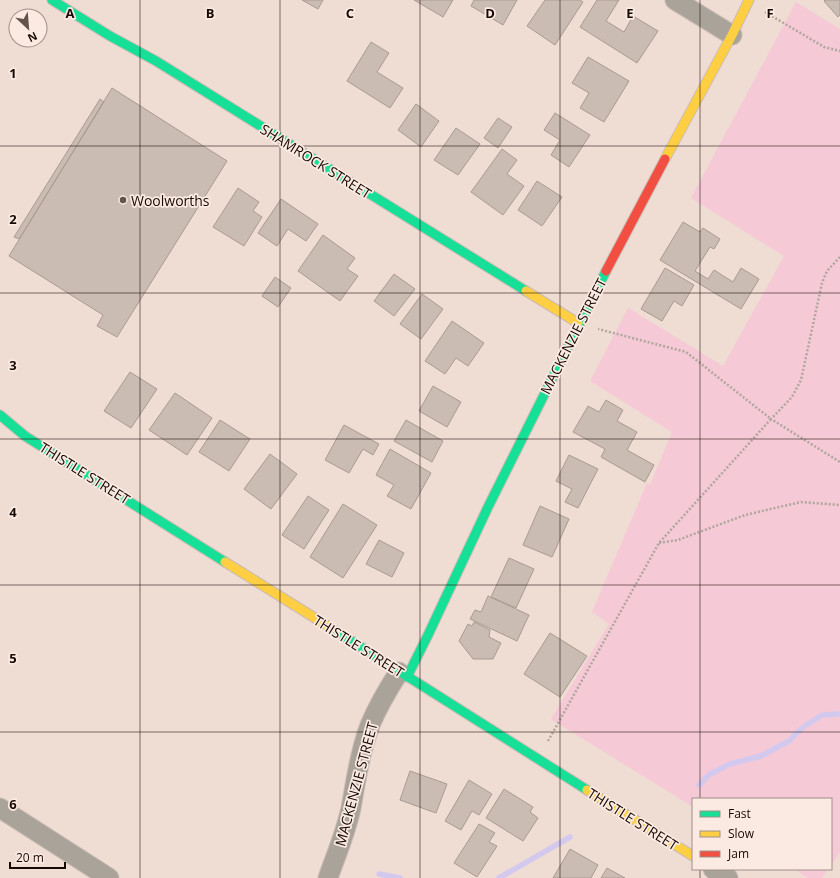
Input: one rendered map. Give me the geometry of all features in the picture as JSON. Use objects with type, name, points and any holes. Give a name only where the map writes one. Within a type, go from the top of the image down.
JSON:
[{"type":"street","name":"SHAMROCK STREET","points":[[52,0],[110,36],[156,61],[578,323]]},
{"type":"street","points":[[676,0],[732,35]]},
{"type":"street","name":"MACKENZIE STREET","points":[[328,878],[345,830],[358,765],[370,727],[382,699],[403,674],[433,626],[463,558],[578,323],[732,35],[747,1]]},
{"type":"street","name":"THISTLE STREET","points":[[0,415],[25,436],[692,855]]},
{"type":"street","name":"THISTLE STREET","points":[[0,426],[25,436]]},
{"type":"street","points":[[0,808],[109,878]]},
{"type":"street","points":[[715,870],[728,878]]},
{"type":"path","points":[[747,1],[824,47],[840,51]]},
{"type":"path","points":[[538,758],[659,543],[792,397],[801,380],[822,283],[827,271],[840,257]]},
{"type":"path","points":[[578,323],[686,352],[771,419],[840,462]]},
{"type":"path","points":[[659,543],[678,540],[745,515],[801,502],[840,505]]},
{"type":"shaded area","points":[[796,2],[840,29],[840,852],[832,864],[832,798],[692,798],[692,806],[551,719],[609,624],[592,612],[647,483],[650,485],[672,432],[590,381],[628,308],[723,366],[784,256],[691,198]]},
{"type":"shaded area","points":[[796,870],[827,870],[822,878],[808,878]]},
{"type":"building","points":[[302,0],[323,0],[318,9]]},
{"type":"building","points":[[414,0],[453,0],[443,17]]},
{"type":"building","points":[[474,0],[517,0],[503,25],[471,6]]},
{"type":"building","points":[[545,0],[580,0],[583,2],[555,45],[527,26]]},
{"type":"building","points":[[597,0],[619,0],[606,21],[624,32],[633,16],[658,31],[637,63],[580,27]]},
{"type":"building","points":[[840,0],[840,15],[838,17],[824,1]]},
{"type":"building","points":[[371,42],[389,53],[377,72],[403,88],[390,108],[347,81]]},
{"type":"building","points":[[588,57],[629,81],[604,122],[580,108],[589,93],[572,83]]},
{"type":"building","name":"Woolworths","points":[[112,88],[227,161],[117,337],[97,326],[103,315],[9,256]]},
{"type":"building","points":[[100,99],[104,102],[19,239],[14,237]]},
{"type":"building","points":[[416,104],[439,121],[421,147],[398,130]]},
{"type":"building","points":[[555,113],[590,135],[569,167],[551,155],[560,140],[544,130]]},
{"type":"building","points":[[498,118],[512,127],[498,148],[484,138]]},
{"type":"building","points":[[456,128],[480,144],[458,175],[434,160]]},
{"type":"building","points":[[502,149],[517,160],[507,174],[524,186],[503,215],[471,192]]},
{"type":"building","points":[[537,181],[562,197],[542,226],[518,210]]},
{"type":"building","points":[[238,188],[259,202],[253,211],[262,217],[244,246],[213,227]]},
{"type":"building","points":[[281,199],[318,224],[306,241],[288,229],[277,246],[258,233]]},
{"type":"building","points":[[683,222],[700,232],[703,228],[720,239],[714,249],[710,247],[695,271],[708,279],[714,270],[733,282],[741,268],[759,279],[741,309],[660,260]]},
{"type":"building","points":[[323,235],[355,258],[347,269],[358,276],[340,301],[298,271]]},
{"type":"building","points":[[665,268],[694,285],[682,306],[674,301],[662,321],[641,309]]},
{"type":"building","points":[[394,274],[415,289],[394,316],[374,301]]},
{"type":"building","points":[[275,277],[291,288],[278,307],[262,296]]},
{"type":"building","points":[[422,294],[443,309],[421,339],[400,324]]},
{"type":"building","points":[[452,321],[484,343],[468,366],[456,358],[445,374],[425,361]]},
{"type":"building","points":[[130,372],[157,389],[131,428],[104,411]]},
{"type":"building","points":[[433,386],[461,402],[447,427],[419,411]]},
{"type":"building","points":[[175,393],[212,418],[187,455],[149,430]]},
{"type":"building","points":[[606,400],[623,410],[617,421],[637,432],[627,450],[654,465],[645,482],[601,457],[605,449],[573,432],[588,406],[599,412]]},
{"type":"building","points":[[220,420],[250,439],[229,471],[199,452]]},
{"type":"building","points":[[406,420],[443,441],[432,462],[394,441]]},
{"type":"building","points":[[344,425],[379,444],[373,455],[363,449],[349,473],[325,460]]},
{"type":"building","points":[[390,449],[431,473],[411,509],[387,496],[394,485],[376,475]]},
{"type":"building","points":[[270,454],[297,474],[271,509],[244,489]]},
{"type":"building","points":[[569,455],[598,469],[578,508],[565,502],[572,489],[556,481]]},
{"type":"building","points":[[308,496],[329,510],[304,549],[282,535]]},
{"type":"building","points":[[343,504],[377,525],[343,578],[310,557]]},
{"type":"building","points":[[540,506],[569,519],[552,557],[523,545]]},
{"type":"building","points":[[379,540],[404,553],[392,577],[366,564]]},
{"type":"building","points":[[509,558],[534,569],[516,608],[491,597]]},
{"type":"building","points":[[488,596],[529,615],[517,641],[470,619],[475,610],[481,612]]},
{"type":"building","points":[[474,622],[490,630],[489,637],[501,643],[493,659],[473,659],[459,641],[468,624],[472,626]]},
{"type":"building","points":[[550,633],[587,656],[560,697],[524,674]]},
{"type":"building","points":[[410,771],[447,784],[436,813],[400,800]]},
{"type":"building","points":[[469,780],[492,794],[479,815],[472,811],[461,830],[445,821]]},
{"type":"building","points":[[504,789],[533,807],[530,812],[538,818],[523,841],[486,818]]},
{"type":"building","points":[[479,824],[495,833],[489,842],[497,846],[477,877],[454,863]]},
{"type":"building","points":[[570,849],[598,865],[591,878],[553,878]]},
{"type":"building","points":[[607,868],[625,878],[601,878]]},
{"type":"waterway","points":[[699,785],[710,774],[730,764],[761,756],[789,741],[802,728],[822,715],[840,714]]},
{"type":"waterway","points":[[499,878],[570,837]]},
{"type":"waterway","points":[[379,874],[400,878]]},
{"type":"traffic: fast","points":[[52,0],[110,36],[156,61],[526,291]]},
{"type":"traffic: fast","points":[[407,677],[488,507],[606,271]]},
{"type":"traffic: fast","points":[[0,415],[25,436],[225,562]]},
{"type":"traffic: fast","points":[[331,628],[587,790]]},
{"type":"traffic: slow","points":[[665,159],[732,35],[749,0]]},
{"type":"traffic: slow","points":[[526,291],[578,323]]},
{"type":"traffic: slow","points":[[225,562],[331,628]]},
{"type":"traffic: slow","points":[[587,790],[692,855]]},
{"type":"traffic: jam","points":[[606,271],[665,159]]},
{"type":"place","name":"Woolworths","points":[[123,200]]}]
